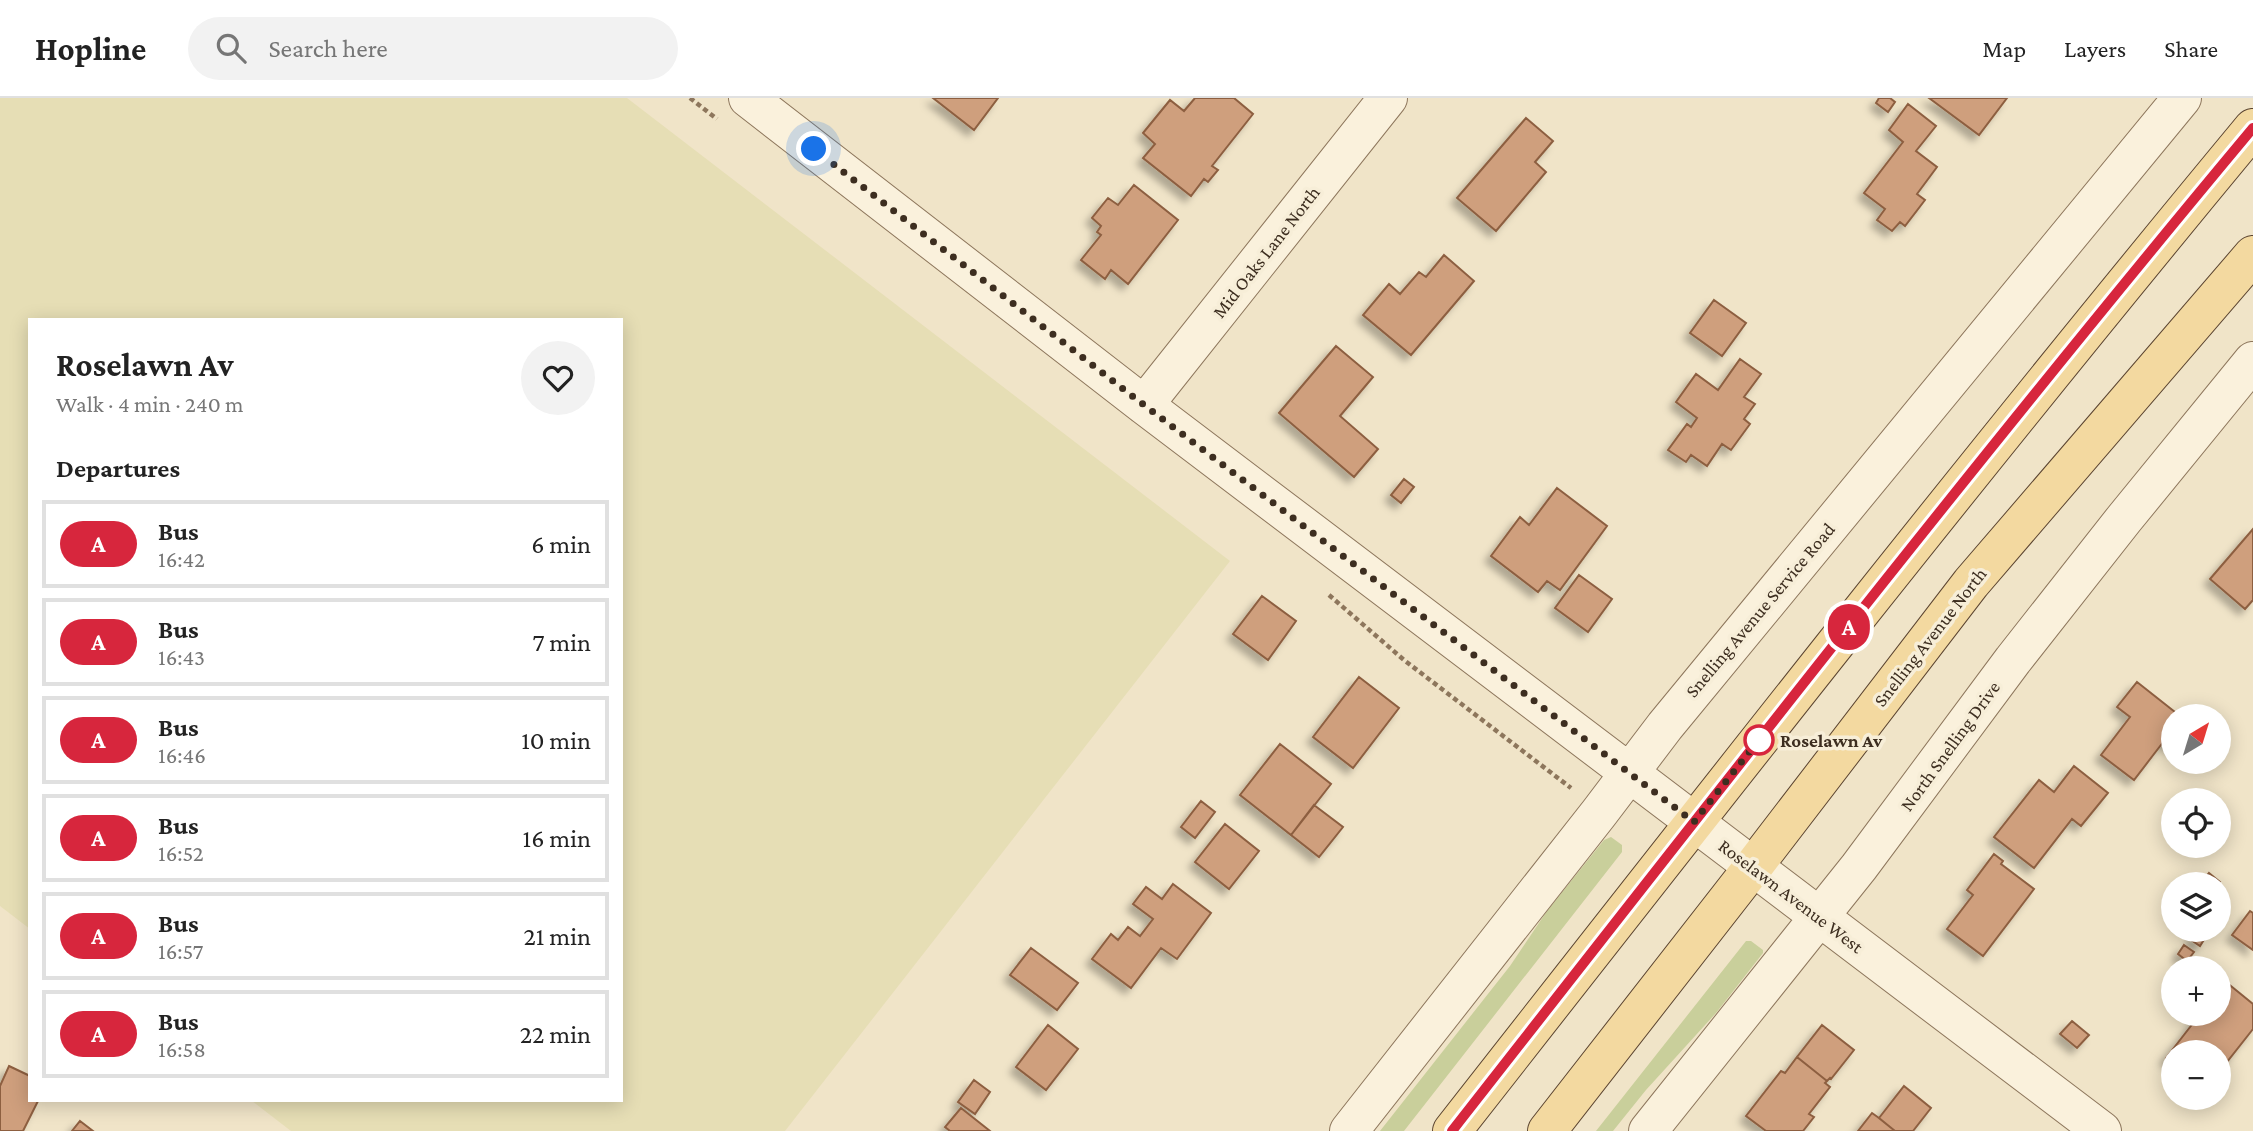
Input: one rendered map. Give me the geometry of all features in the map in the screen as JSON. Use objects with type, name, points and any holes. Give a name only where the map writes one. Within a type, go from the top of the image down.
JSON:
[{"type":"main road","points":[[1452,1131],[2082,335],[2253,128]]},
{"type":"main road","name":"Snelling Avenue North","points":[[1547,1131],[1971,583],[2253,255]]},
{"type":"street","name":"Roselawn Avenue West","points":[[748,98],[1144,405],[1819,917],[2078,1124]]},
{"type":"street","name":"Mid Oaks Lane North","points":[[1144,405],[1388,98]]},
{"type":"street","name":"Snelling Avenue Service Road","points":[[1349,1131],[1665,726],[2182,98]]},
{"type":"street","name":"North Snelling Drive","points":[[1648,1131],[1907,805],[2013,660],[2115,530],[2253,361]]},
{"type":"shaded area","points":[[0,98],[627,98],[1230,561],[785,1131],[291,1131],[253,1102],[623,1102],[623,318],[28,318],[28,927],[0,906]]},
{"type":"green space","points":[[1611,837],[1622,845],[1622,852],[1404,1131],[1380,1131],[1510,966],[1547,911],[1604,840]]},
{"type":"green space","points":[[1746,941],[1751,941],[1763,950],[1763,953],[1716,1013],[1646,1090],[1613,1131],[1596,1131]]},
{"type":"building","points":[[933,98],[998,98],[974,130]]},
{"type":"building","points":[[1195,98],[1234,98],[1253,114],[1212,166],[1218,170],[1208,182],[1204,179],[1191,196],[1143,158],[1155,144],[1143,133],[1170,100],[1184,111]]},
{"type":"building","points":[[1879,98],[1890,98],[1895,102],[1888,112],[1876,103]]},
{"type":"building","points":[[1929,98],[2007,98],[1979,135]]},
{"type":"building","points":[[1908,104],[1936,126],[1916,151],[1937,167],[1917,194],[1925,200],[1905,226],[1900,222],[1892,231],[1877,220],[1885,209],[1864,193],[1903,142],[1889,130]]},
{"type":"building","points":[[1526,118],[1553,141],[1535,162],[1546,172],[1496,231],[1457,198]]},
{"type":"building","points":[[1134,185],[1178,220],[1128,284],[1111,270],[1105,279],[1081,260],[1101,235],[1097,232],[1101,226],[1092,218],[1108,198],[1118,205]]},
{"type":"building","points":[[1444,255],[1474,281],[1411,355],[1363,315],[1389,284],[1400,294],[1419,272],[1426,277]]},
{"type":"building","points":[[1714,300],[1746,323],[1722,356],[1690,333]]},
{"type":"building","points":[[1336,346],[1373,377],[1340,416],[1378,449],[1354,477],[1279,413]]},
{"type":"building","points":[[1740,359],[1761,374],[1744,397],[1755,404],[1744,419],[1750,424],[1731,450],[1722,444],[1707,466],[1691,455],[1686,462],[1668,450],[1687,424],[1691,427],[1697,418],[1676,402],[1696,374],[1718,390]]},
{"type":"building","points":[[1404,479],[1414,487],[1401,503],[1391,495]]},
{"type":"building","points":[[1557,488],[1607,526],[1560,590],[1547,581],[1538,592],[1491,556],[1520,517],[1529,525]]},
{"type":"building","points":[[2253,529],[2253,600],[2245,609],[2210,579]]},
{"type":"building","points":[[1579,575],[1612,599],[1588,632],[1555,608]]},
{"type":"building","points":[[1262,596],[1296,621],[1268,660],[1233,634]]},
{"type":"building","points":[[1359,677],[1399,708],[1353,768],[1313,737]]},
{"type":"building","points":[[2137,682],[2165,704],[2161,704],[2161,745],[2134,780],[2101,755],[2130,717],[2117,707]]},
{"type":"building","points":[[1280,744],[1331,784],[1291,835],[1240,795]]},
{"type":"building","points":[[2074,766],[2108,793],[2081,826],[2072,819],[2034,868],[1994,837],[2039,780],[2054,792]]},
{"type":"building","points":[[1201,801],[1215,812],[1195,838],[1181,827]]},
{"type":"building","points":[[1314,805],[1343,827],[1319,857],[1291,835]]},
{"type":"building","points":[[1225,824],[1259,851],[1229,889],[1195,862]]},
{"type":"building","points":[[1994,854],[2003,861],[2001,864],[2034,889],[1983,956],[1947,929],[1973,895],[1967,890]]},
{"type":"building","points":[[1173,884],[1211,913],[1177,959],[1161,948],[1131,988],[1092,959],[1111,934],[1118,940],[1128,927],[1140,936],[1153,919],[1133,904],[1146,887],[1162,899]]},
{"type":"building","points":[[2250,911],[2253,913],[2253,950],[2232,935]]},
{"type":"building","points":[[2184,945],[2194,952],[2191,956],[2178,954]]},
{"type":"building","points":[[1031,948],[1078,983],[1057,1010],[1010,975]]},
{"type":"building","points":[[2231,986],[2253,1004],[2253,1029],[2231,1057],[2231,1040],[2180,1040],[2191,1026],[2231,1026]]},
{"type":"building","points":[[2072,1021],[2089,1035],[2077,1048],[2060,1034]]},
{"type":"building","points":[[1048,1025],[1078,1049],[1046,1090],[1016,1067]]},
{"type":"building","points":[[1822,1025],[1854,1050],[1827,1081],[1797,1057]]},
{"type":"building","points":[[1797,1057],[1827,1081],[1825,1083],[1830,1087],[1809,1114],[1814,1117],[1803,1131],[1766,1131],[1746,1116],[1781,1071],[1785,1073]]},
{"type":"building","points":[[9,1066],[28,1075],[28,1102],[38,1102],[23,1131],[0,1131],[0,1086]]},
{"type":"building","points":[[974,1080],[990,1092],[975,1114],[958,1102]]},
{"type":"building","points":[[1904,1086],[1931,1108],[1913,1131],[1895,1131],[1879,1118]]},
{"type":"building","points":[[961,1108],[990,1131],[950,1131],[945,1127]]},
{"type":"building","points":[[1872,1113],[1879,1118],[1895,1131],[1858,1131]]},
{"type":"building","points":[[80,1121],[93,1131],[72,1131]]},
{"type":"bus line","name":"A","points":[[1452,1131],[1661,863],[2082,335],[2253,128]]},
{"type":"place","name":"Roselawn Av","points":[[1759,740]]},
{"type":"route","points":[[814,149],[1144,405],[1694,822],[1765,732],[1759,740]]}]
